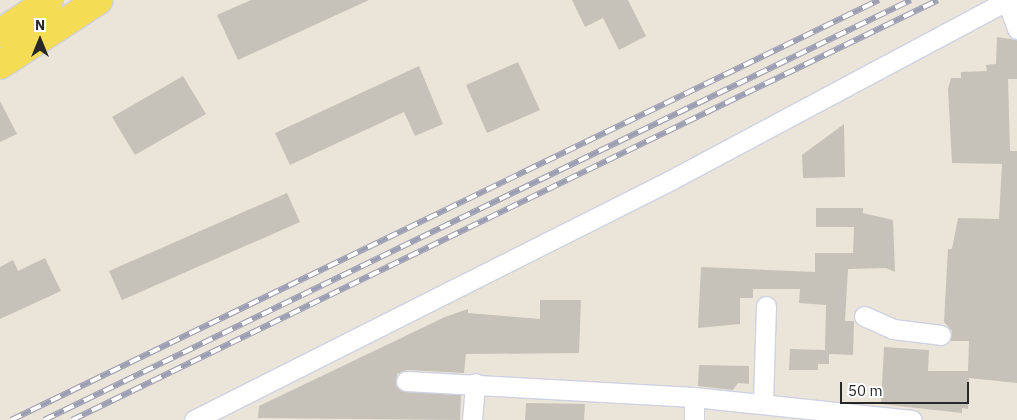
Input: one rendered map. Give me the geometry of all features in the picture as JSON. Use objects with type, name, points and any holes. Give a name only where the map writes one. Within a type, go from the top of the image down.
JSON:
[{"type":"main road","points":[[0,33],[49,0]]},
{"type":"main road","points":[[0,65],[99,0]]},
{"type":"street","points":[[195,420],[671,180],[1008,1],[1017,29]]},
{"type":"street","points":[[763,402],[766,306]]},
{"type":"street","points":[[864,316],[893,329],[941,335]]},
{"type":"street","points":[[406,381],[475,383],[763,402],[912,420]]},
{"type":"street","points":[[472,420],[475,383]]},
{"type":"street","points":[[694,397],[694,420]]},
{"type":"building","points":[[251,0],[369,0],[238,60],[217,15]]},
{"type":"building","points":[[572,0],[628,0],[646,36],[619,50],[603,18],[585,27]]},
{"type":"building","points":[[997,37],[1017,40],[1017,79],[1008,79],[1010,151],[1017,151],[1017,383],[969,378],[968,409],[962,408],[962,413],[881,404],[884,347],[929,350],[928,371],[968,371],[969,341],[950,341],[952,331],[944,322],[948,249],[952,249],[958,218],[999,219],[1002,164],[952,163],[948,89],[951,78],[961,78],[961,72],[987,71],[986,65],[996,64]]},
{"type":"building","points":[[518,62],[540,110],[487,133],[466,85]]},
{"type":"building","points":[[419,66],[443,124],[415,136],[404,112],[290,165],[275,133]]},
{"type":"building","points":[[183,76],[206,114],[135,155],[112,117]]},
{"type":"building","points":[[0,101],[17,134],[0,142]]},
{"type":"building","points":[[844,124],[845,177],[803,178],[802,155]]},
{"type":"building","points":[[287,193],[300,222],[122,300],[109,271]]},
{"type":"building","points":[[816,208],[863,208],[863,213],[893,220],[895,272],[886,268],[848,269],[845,321],[854,321],[853,355],[829,354],[829,364],[818,364],[818,370],[789,370],[790,349],[825,350],[826,305],[799,303],[800,289],[753,289],[753,298],[740,298],[740,324],[698,328],[701,267],[815,272],[815,253],[853,253],[854,227],[816,227]]},
{"type":"building","points":[[45,258],[61,291],[0,319],[0,267],[13,260],[18,271]]},
{"type":"building","points":[[540,300],[581,300],[579,353],[466,354],[464,373],[407,370],[397,374],[396,386],[405,392],[461,395],[460,420],[258,418],[259,406],[445,317],[468,309],[468,313],[540,319]]},
{"type":"building","points":[[699,365],[749,366],[749,384],[738,383],[733,390],[698,386]]},
{"type":"building","points":[[526,403],[585,404],[584,420],[525,420]]},
{"type":"railway","points":[[11,420],[879,0]]},
{"type":"railway","points":[[44,420],[911,0]]},
{"type":"railway","points":[[72,420],[938,0]]}]
